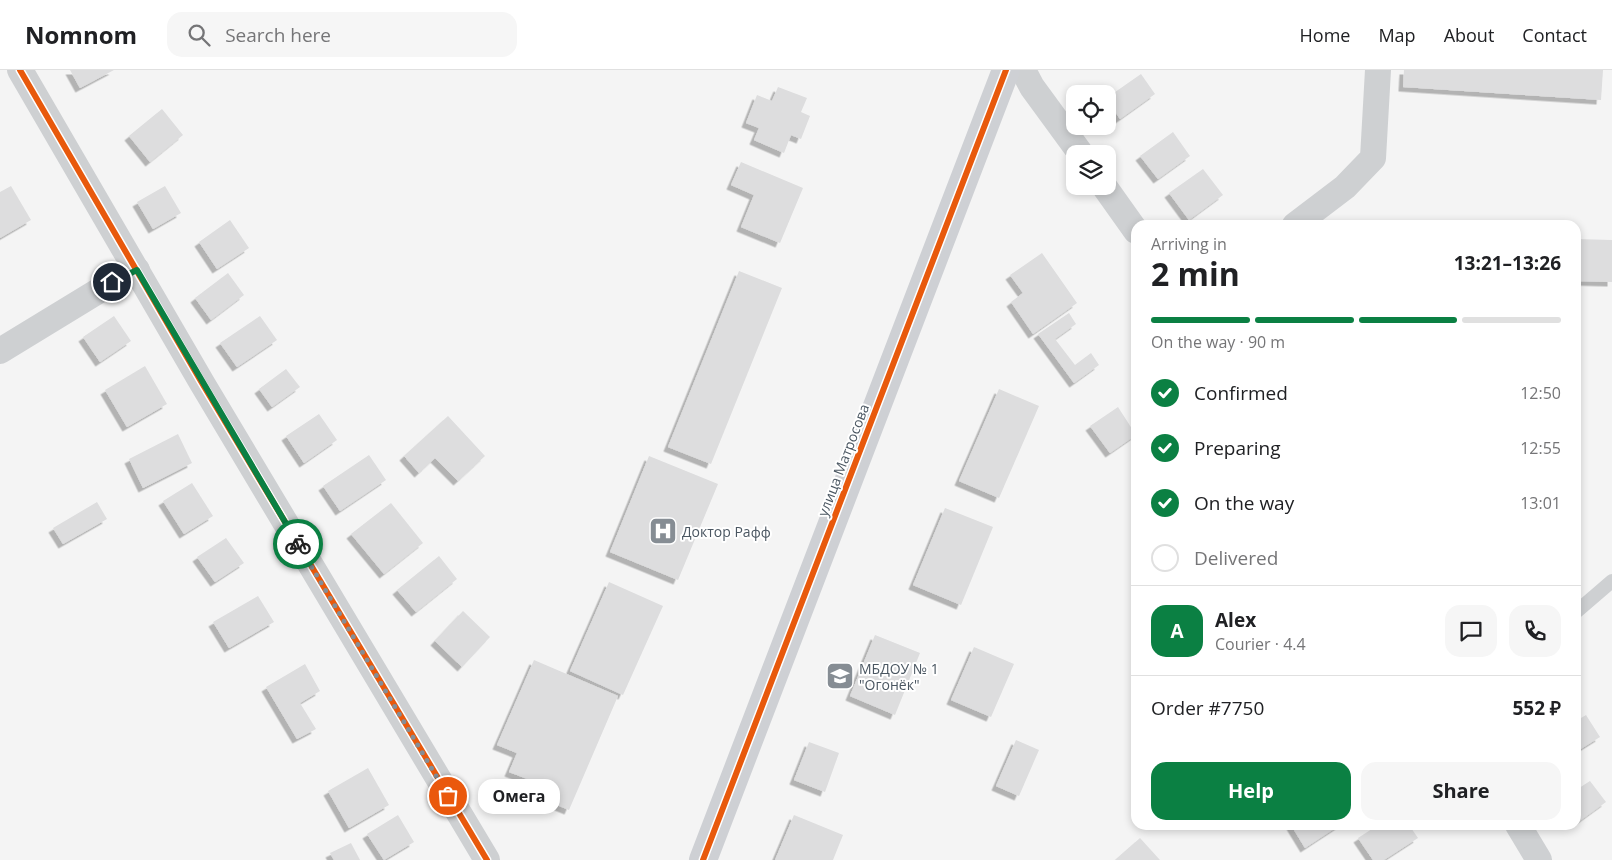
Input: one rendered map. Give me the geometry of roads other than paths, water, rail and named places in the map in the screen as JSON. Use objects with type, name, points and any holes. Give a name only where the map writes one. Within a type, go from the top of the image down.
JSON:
[{"type":"street","points":[[20,70],[394,706],[487,860]]},
{"type":"street","name":"улица Матросова","points":[[704,860],[1006,70]]},
{"type":"street","points":[[1023,70],[1032,87],[1074,145]]},
{"type":"street","points":[[1302,220],[1345,187],[1373,158],[1378,70]]},
{"type":"street","points":[[1110,195],[1131,224]]},
{"type":"street","points":[[0,351],[112,282],[137,270]]},
{"type":"street","points":[[1521,830],[1539,860]]},
{"type":"lane","points":[[1581,608],[1612,581]]},
{"type":"place","name":"Доктор Рафф","points":[[663,531]]},
{"type":"place","name":"МБДОУ № 1 \"Огонёк\"","points":[[840,676]]},
{"type":"place","name":"Омега","points":[[448,796]]}]
